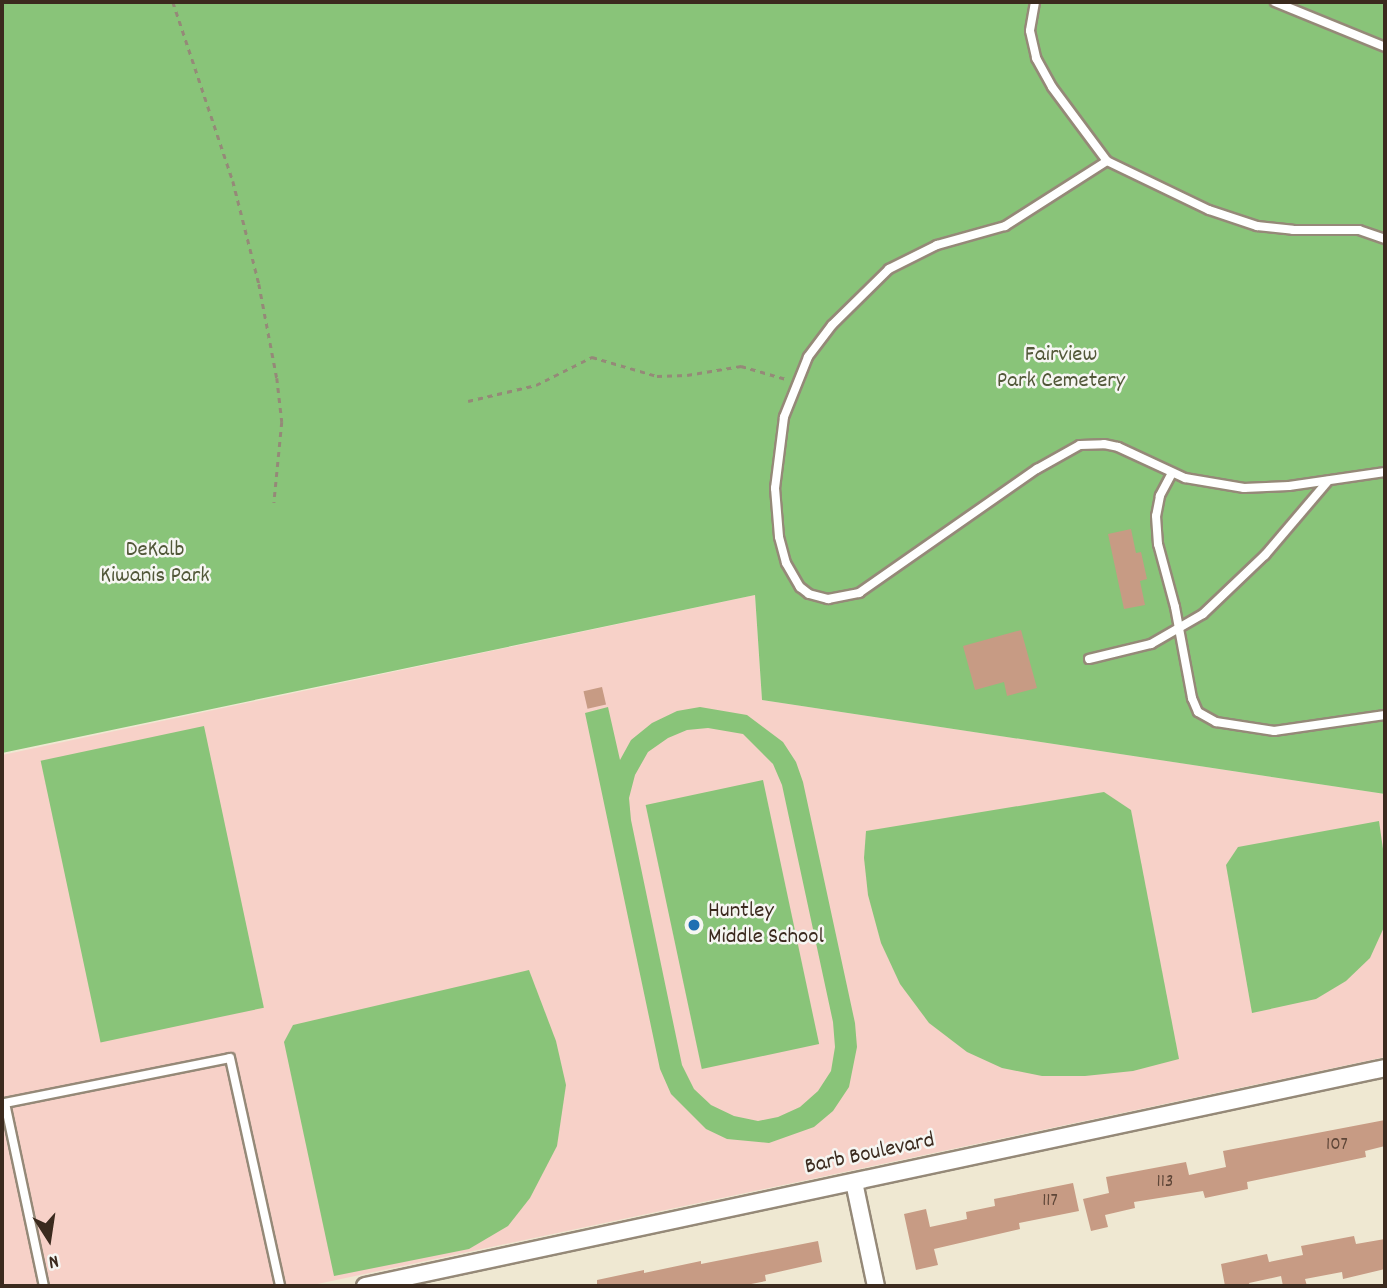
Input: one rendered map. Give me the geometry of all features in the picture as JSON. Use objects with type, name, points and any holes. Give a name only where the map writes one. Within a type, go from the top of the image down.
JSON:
[{"type":"street","name":"Barb Boulevard","points":[[365,1286],[1385,1068]]},
{"type":"street","points":[[854,1182],[876,1286]]},
{"type":"lane","points":[[1035,2],[1030,31],[1036,58],[1052,87],[1107,160],[1209,210],[1257,226],[1293,230],[1359,230],[1385,239]]},
{"type":"lane","points":[[1275,2],[1385,47]]},
{"type":"lane","points":[[1107,160],[1006,226],[937,245],[889,270],[832,325],[808,357],[784,417],[776,470],[779,537],[792,578],[809,594],[828,599],[850,597],[884,578],[1037,469],[1080,445],[1104,444],[1118,447],[1172,473],[1217,485],[1244,488],[1328,481],[1385,472]]},
{"type":"lane","points":[[1172,473],[1160,496],[1156,516],[1158,544],[1179,629],[1192,698],[1199,712],[1216,722],[1285,731],[1385,715]]},
{"type":"lane","points":[[1089,659],[1151,644],[1203,614],[1265,555],[1328,481]]},
{"type":"lane","points":[[44,1286],[3,1103],[230,1058],[280,1286]]},
{"type":"path","points":[[173,2],[233,181],[259,284],[277,378],[282,422],[274,503]]},
{"type":"path","points":[[468,401],[536,385],[592,358],[657,376],[687,375],[741,366],[796,382]]},
{"type":"shaded area","name":"Huntley Middle School","points":[[755,595],[762,700],[1385,794],[1385,1057],[308,1286],[2,1286],[2,755]]},
{"type":"green space","name":"Fairview Park Cemetery","points":[[2,2],[1385,2],[1385,794],[762,700],[755,595],[2,753]]},
{"type":"green space","points":[[608,707],[620,760],[631,740],[652,723],[677,711],[700,707],[747,715],[783,742],[796,762],[803,782],[855,1023],[857,1047],[849,1087],[833,1111],[814,1127],[769,1143],[727,1139],[706,1129],[671,1094],[660,1069],[585,713]],"holes":[[[708,728],[743,734],[773,764],[782,785],[833,1022],[835,1047],[831,1071],[818,1091],[800,1107],[778,1117],[758,1121],[734,1116],[711,1105],[694,1089],[682,1065],[631,820],[629,798],[635,775],[648,752],[668,738],[687,730]]]},
{"type":"green space","points":[[204,726],[264,1008],[101,1042],[41,761]]},
{"type":"green space","points":[[763,780],[819,1044],[702,1069],[646,805]]},
{"type":"green space","points":[[1104,792],[1131,810],[1179,1059],[1133,1071],[1085,1076],[1042,1076],[1002,1068],[967,1052],[929,1023],[900,984],[881,943],[868,895],[864,858],[866,831]]},
{"type":"green space","points":[[1379,821],[1385,863],[1385,925],[1370,958],[1346,981],[1316,999],[1252,1013],[1226,865],[1238,847]]},
{"type":"green space","points":[[529,970],[556,1041],[566,1085],[557,1146],[530,1198],[508,1226],[469,1249],[334,1276],[284,1042],[293,1025]]},
{"type":"building","points":[[1131,529],[1136,553],[1141,552],[1147,579],[1140,581],[1145,605],[1124,609],[1108,534]]},
{"type":"building","points":[[1021,630],[1037,688],[1007,696],[1004,682],[975,690],[963,646]]},
{"type":"building","points":[[602,687],[606,705],[588,709],[583,691]]},
{"type":"building","points":[[1385,1120],[1385,1146],[1365,1151],[1366,1157],[1247,1182],[1248,1189],[1205,1198],[1203,1191],[1134,1202],[1135,1208],[1105,1215],[1108,1227],[1091,1231],[1083,1199],[1109,1193],[1106,1177],[1186,1162],[1189,1175],[1226,1167],[1223,1151]]},
{"type":"building","points":[[1073,1183],[1079,1211],[1019,1223],[1020,1229],[934,1249],[938,1265],[916,1270],[904,1214],[926,1209],[930,1227],[967,1219],[966,1212],[995,1206],[994,1199]]},
{"type":"building","points":[[1354,1236],[1356,1244],[1385,1239],[1385,1269],[1343,1279],[1342,1272],[1305,1279],[1307,1286],[1283,1286],[1281,1276],[1249,1283],[1250,1286],[1225,1286],[1221,1264],[1267,1254],[1269,1262],[1303,1255],[1301,1246]]},
{"type":"building","points":[[818,1241],[822,1262],[765,1275],[766,1281],[741,1286],[597,1286],[597,1280],[644,1270],[644,1273],[701,1261],[701,1264]]},
{"type":"place","name":"Huntley Middle School","points":[[694,925]]},
{"type":"park label","name":"DeKalb Kiwanis Park","points":[[155,564]]}]
